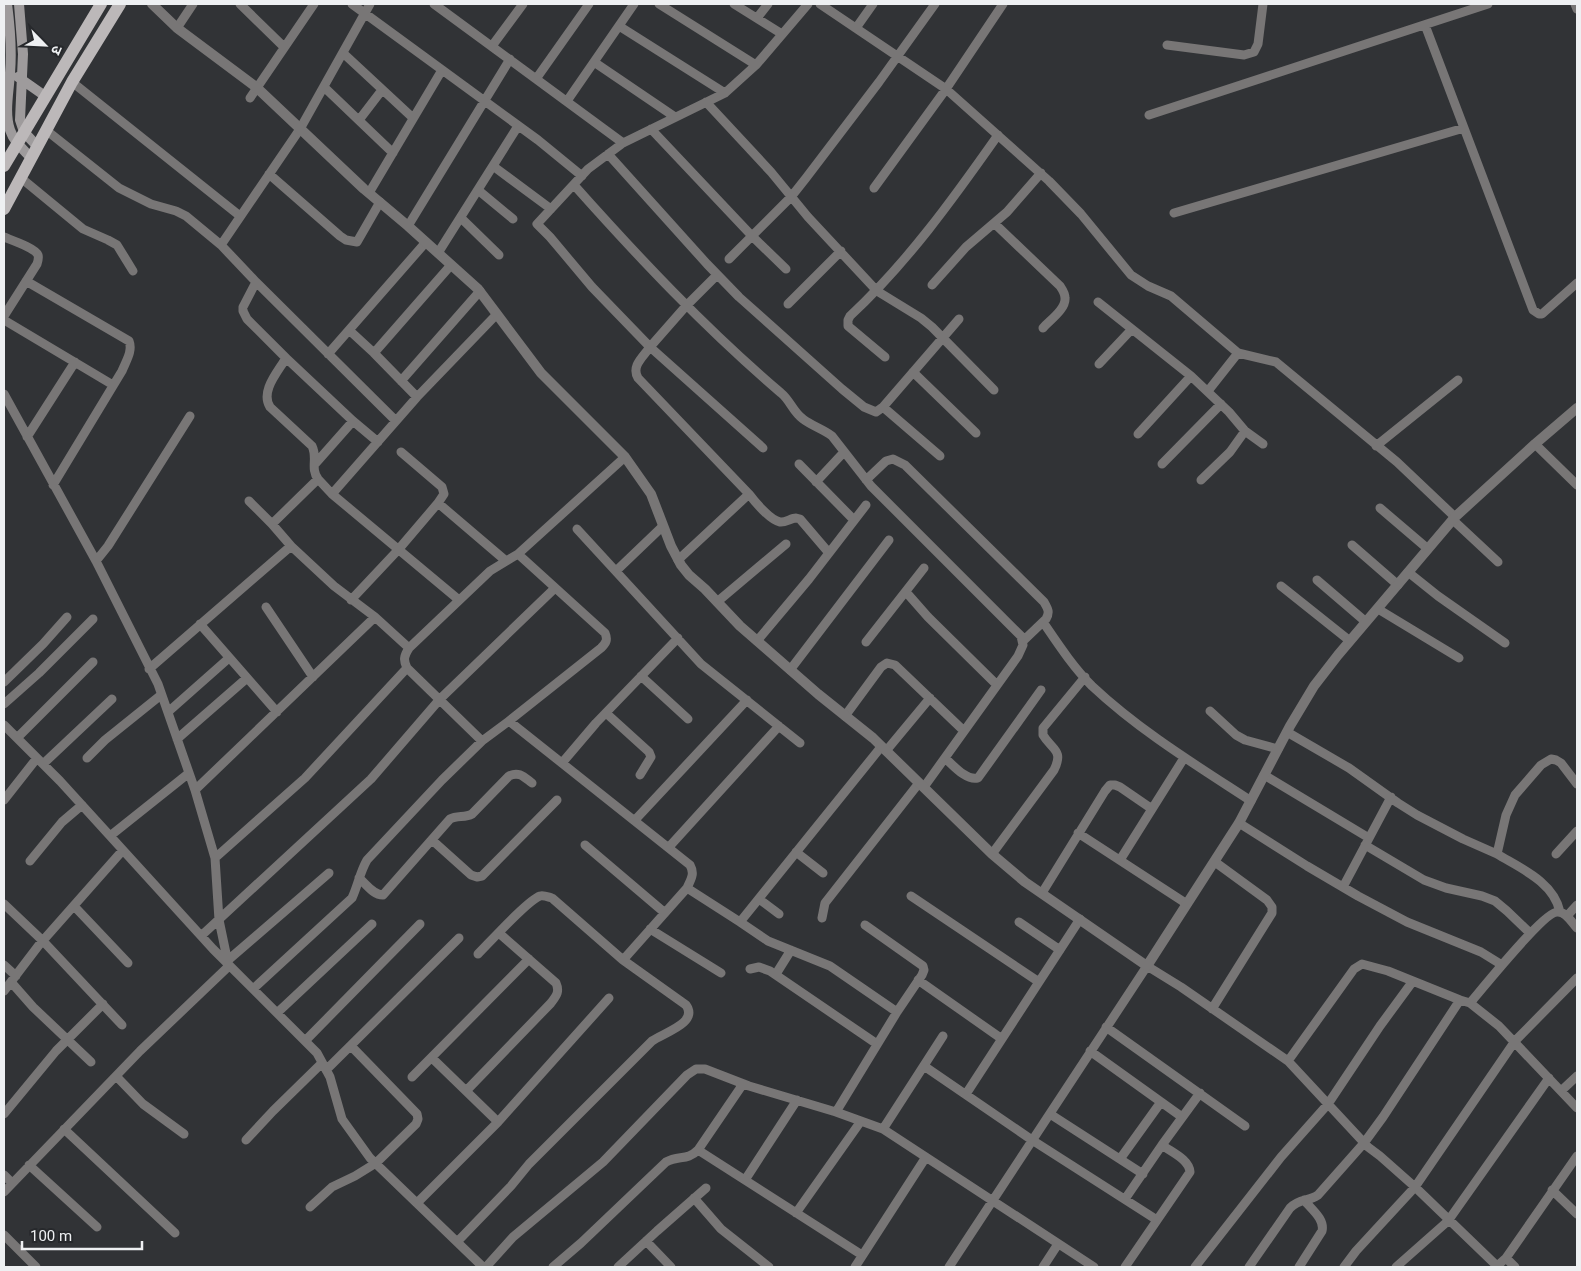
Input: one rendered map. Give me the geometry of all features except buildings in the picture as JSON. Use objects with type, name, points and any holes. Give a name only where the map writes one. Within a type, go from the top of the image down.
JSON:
[{"type":"main road","points":[[7,4],[6,22],[10,74],[8,121],[10,129],[20,138],[38,146]]},
{"type":"main road","points":[[19,4],[23,54],[20,138],[31,158]]},
{"type":"main road","points":[[4,166],[101,4]]},
{"type":"main road","points":[[4,209],[72,82],[120,4]]},
{"type":"main road","points":[[10,74],[21,78],[45,96]]},
{"type":"street","points":[[152,4],[178,28],[256,87],[369,193],[480,291],[541,373],[625,457],[651,494],[671,546],[689,575],[757,641],[884,749],[992,854],[1080,920],[1288,1061],[1364,1142],[1415,1187],[1496,1267],[1506,1258],[1577,1156]]},
{"type":"street","points":[[178,28],[193,4]]},
{"type":"street","points":[[250,98],[314,4]]},
{"type":"street","points":[[352,4],[518,126],[582,176]]},
{"type":"street","points":[[220,245],[300,129],[370,4]]},
{"type":"street","points":[[434,4],[624,143]]},
{"type":"street","points":[[492,46],[523,4]]},
{"type":"street","points":[[536,79],[589,4]]},
{"type":"street","points":[[567,101],[634,4]]},
{"type":"street","points":[[659,4],[756,65]]},
{"type":"street","points":[[734,4],[782,34]]},
{"type":"street","points":[[757,18],[768,4]]},
{"type":"street","points":[[763,448],[650,347],[592,287],[537,224],[588,169],[608,154],[624,143],[725,93],[756,65],[808,4]]},
{"type":"street","points":[[820,4],[946,89],[1040,173],[1081,214],[1131,276],[1171,296],[1238,353],[1276,362],[1397,462],[1498,562]]},
{"type":"street","points":[[856,28],[873,4]]},
{"type":"street","points":[[729,259],[791,197],[935,4]]},
{"type":"street","points":[[874,188],[946,89],[1003,4]]},
{"type":"street","points":[[1167,45],[1244,55],[1254,52],[1258,44],[1263,4]]},
{"type":"street","points":[[1149,115],[1488,4]]},
{"type":"street","points":[[1576,4],[1577,8]]},
{"type":"street","points":[[244,5],[284,47]]},
{"type":"street","points":[[6,22],[21,16]]},
{"type":"street","points":[[1425,25],[1533,310],[1538,314],[1542,314],[1577,283]]},
{"type":"street","points":[[619,26],[725,93]]},
{"type":"street","points":[[343,53],[414,118]]},
{"type":"street","points":[[408,226],[510,59]]},
{"type":"street","points":[[594,62],[675,117]]},
{"type":"street","points":[[369,193],[442,70]]},
{"type":"street","points":[[72,82],[240,216]]},
{"type":"street","points":[[324,87],[393,153]]},
{"type":"street","points":[[359,120],[382,90]]},
{"type":"street","points":[[706,102],[771,172],[808,217],[877,291],[921,318],[994,390]]},
{"type":"street","points":[[438,253],[518,126]]},
{"type":"street","points":[[1174,213],[1464,128]]},
{"type":"street","points":[[651,129],[752,236],[786,269]]},
{"type":"street","points":[[46,130],[119,188],[151,204],[186,216],[220,245],[396,421]]},
{"type":"street","points":[[885,357],[848,326],[850,316],[877,291],[940,216],[998,135]]},
{"type":"street","points":[[608,154],[717,275],[746,304],[869,410],[876,412],[883,407],[959,319]]},
{"type":"street","points":[[493,166],[551,209]]},
{"type":"street","points":[[932,285],[966,247],[1007,212],[1040,173]]},
{"type":"street","points":[[269,174],[340,236],[352,242],[357,242],[362,236],[380,202]]},
{"type":"street","points":[[21,178],[83,229],[117,245],[133,271]]},
{"type":"street","points":[[574,185],[686,306],[787,398],[796,413],[832,436],[866,480],[971,584],[1021,636],[1023,641]]},
{"type":"street","points":[[478,190],[514,219]]},
{"type":"street","points":[[461,218],[499,255]]},
{"type":"street","points":[[994,223],[1060,286],[1065,295],[1062,307],[1042,328]]},
{"type":"street","points":[[4,237],[31,249],[37,253],[38,257],[37,264],[4,316]]},
{"type":"street","points":[[328,354],[426,242]]},
{"type":"street","points":[[788,304],[841,251]]},
{"type":"street","points":[[374,353],[451,265]]},
{"type":"street","points":[[717,275],[686,306],[650,347],[636,365],[635,373],[758,506],[781,522],[796,518],[800,519],[829,553]]},
{"type":"street","points":[[26,281],[129,341],[131,346],[122,371],[53,485]]},
{"type":"street","points":[[256,282],[243,311],[248,319],[286,358],[378,442]]},
{"type":"street","points":[[402,381],[480,291]]},
{"type":"street","points":[[1098,302],[1192,376],[1245,431],[1263,444]]},
{"type":"street","points":[[332,494],[417,397],[497,314]]},
{"type":"street","points":[[4,320],[114,385]]},
{"type":"street","points":[[1098,364],[1132,329]]},
{"type":"street","points":[[350,330],[417,397]]},
{"type":"street","points":[[1208,391],[1238,353]]},
{"type":"street","points":[[286,358],[268,388],[265,397],[266,402],[312,446],[315,452],[314,471],[318,479],[332,494],[459,600]]},
{"type":"street","points":[[27,437],[74,362]]},
{"type":"street","points":[[913,372],[976,433]]},
{"type":"street","points":[[1138,434],[1192,376]]},
{"type":"street","points":[[1376,446],[1458,380]]},
{"type":"street","points":[[4,394],[96,561],[158,684],[195,790],[215,858],[219,920],[228,963]]},
{"type":"street","points":[[1162,464],[1221,404]]},
{"type":"street","points":[[883,407],[940,456]]},
{"type":"street","points":[[949,1267],[1215,862],[1239,823],[1287,732],[1314,686],[1454,518],[1577,408]]},
{"type":"street","points":[[96,561],[108,546],[190,416]]},
{"type":"street","points":[[314,464],[353,421]]},
{"type":"street","points":[[1201,480],[1230,452],[1245,431]]},
{"type":"street","points":[[1535,444],[1577,485]]},
{"type":"street","points":[[351,600],[398,550],[444,494],[442,487],[401,452]]},
{"type":"street","points":[[816,482],[844,452]]},
{"type":"street","points":[[482,741],[408,668],[404,662],[404,655],[409,648],[490,571],[518,554],[625,457]]},
{"type":"street","points":[[822,918],[826,903],[944,758],[1018,656],[1023,641],[1048,615],[1048,609],[1044,602],[905,465],[893,459],[886,461],[866,480]]},
{"type":"street","points":[[799,464],[854,520]]},
{"type":"street","points":[[272,524],[318,479]]},
{"type":"street","points":[[678,560],[748,494]]},
{"type":"street","points":[[249,501],[316,571],[351,600],[376,617],[409,648]]},
{"type":"street","points":[[438,503],[506,561]]},
{"type":"street","points":[[757,641],[866,505]]},
{"type":"street","points":[[1380,508],[1428,549]]},
{"type":"street","points":[[616,571],[663,526]]},
{"type":"street","points":[[578,529],[702,664],[800,743]]},
{"type":"street","points":[[790,670],[889,540]]},
{"type":"street","points":[[717,602],[786,544]]},
{"type":"street","points":[[1352,544],[1398,585]]},
{"type":"street","points":[[149,669],[292,546]]},
{"type":"street","points":[[253,989],[352,898],[368,860],[442,780],[482,741],[606,643],[605,633],[518,554]]},
{"type":"street","points":[[866,642],[924,568]]},
{"type":"street","points":[[1408,572],[1438,596],[1505,643]]},
{"type":"street","points":[[1317,580],[1366,622]]},
{"type":"street","points":[[1281,586],[1350,641]]},
{"type":"street","points":[[201,936],[371,779],[440,699],[556,588]]},
{"type":"street","points":[[906,592],[928,617],[997,685]]},
{"type":"street","points":[[266,607],[314,677]]},
{"type":"street","points":[[1378,608],[1459,658]]},
{"type":"street","points":[[4,682],[28,660],[67,617]]},
{"type":"street","points":[[195,790],[376,617]]},
{"type":"street","points":[[4,704],[39,673],[93,619]]},
{"type":"street","points":[[1043,622],[1058,645],[1084,677],[1117,708],[1151,736],[1251,801]]},
{"type":"street","points":[[200,624],[277,712]]},
{"type":"street","points":[[562,763],[606,713],[678,638]]},
{"type":"street","points":[[168,712],[228,658]]},
{"type":"street","points":[[28,660],[39,673]]},
{"type":"street","points":[[17,738],[93,662]]},
{"type":"street","points":[[845,716],[881,667],[887,663],[895,665],[964,731]]},
{"type":"street","points":[[215,858],[305,778],[408,668]]},
{"type":"street","points":[[641,676],[688,719]]},
{"type":"street","points":[[992,854],[1054,770],[1058,762],[1058,756],[1056,750],[1043,734],[1043,728],[1084,677]]},
{"type":"street","points":[[177,739],[246,678]]},
{"type":"street","points":[[944,758],[968,777],[978,778],[1041,690]]},
{"type":"street","points":[[87,758],[105,740],[161,694]]},
{"type":"street","points":[[740,922],[796,852],[930,698]]},
{"type":"street","points":[[4,800],[40,761],[112,699]]},
{"type":"street","points":[[635,820],[747,700]]},
{"type":"street","points":[[1210,711],[1236,735],[1245,740],[1278,749]]},
{"type":"street","points":[[606,713],[650,752],[652,757],[640,775]]},
{"type":"street","points":[[509,721],[669,847],[690,865],[693,871],[687,888],[622,960]]},
{"type":"street","points":[[4,725],[82,805],[201,936],[317,1053],[330,1077],[342,1118],[370,1158],[485,1267],[513,1237],[604,1162],[687,1075],[696,1070],[705,1069],[743,1084],[836,1112],[883,1129],[1094,1267]]},
{"type":"street","points":[[669,847],[779,726]]},
{"type":"street","points":[[1287,732],[1349,768],[1418,815],[1497,854],[1527,872],[1549,888],[1563,914],[1577,928]]},
{"type":"street","points":[[1120,860],[1184,758]]},
{"type":"street","points":[[1497,854],[1506,815],[1514,794],[1541,765],[1551,759],[1561,762],[1577,784]]},
{"type":"street","points":[[110,836],[189,773]]},
{"type":"street","points":[[359,878],[374,892],[383,895],[450,819],[455,816],[468,816],[472,814],[509,776],[517,773],[532,783]]},
{"type":"street","points":[[1264,775],[1424,880],[1446,888],[1482,896],[1495,902],[1530,933]]},
{"type":"street","points":[[1042,893],[1078,833],[1110,785],[1120,787],[1152,809]]},
{"type":"street","points":[[1343,886],[1391,797]]},
{"type":"street","points":[[432,840],[471,875],[482,876],[557,800]]},
{"type":"street","points":[[30,862],[62,822],[82,805]]},
{"type":"street","points":[[1239,823],[1306,866],[1407,922],[1481,952],[1502,965]]},
{"type":"street","points":[[1556,854],[1577,831]]},
{"type":"street","points":[[1078,833],[1187,904]]},
{"type":"street","points":[[585,845],[665,913]]},
{"type":"street","points":[[4,991],[43,941],[123,850]]},
{"type":"street","points":[[796,852],[823,873]]},
{"type":"street","points":[[1212,1009],[1272,913],[1272,907],[1268,900],[1215,862]]},
{"type":"street","points":[[4,1192],[228,963],[329,873]]},
{"type":"street","points":[[687,888],[768,941],[830,966],[897,1012]]},
{"type":"street","points":[[457,1242],[511,1186],[529,1164],[652,1041],[676,1028],[687,1019],[689,1011],[686,1004],[622,960],[552,898],[546,896],[539,896],[528,904],[478,954]]},
{"type":"street","points":[[911,896],[1039,982]]},
{"type":"street","points":[[759,899],[779,914]]},
{"type":"street","points":[[4,904],[43,941],[122,1025]]},
{"type":"street","points":[[74,906],[128,963]]},
{"type":"street","points":[[1470,1003],[1530,933],[1555,912],[1563,914],[1577,906]]},
{"type":"street","points":[[966,1094],[1080,920]]},
{"type":"street","points":[[1019,922],[1060,950]]},
{"type":"street","points":[[277,1013],[372,924]]},
{"type":"street","points":[[305,1041],[420,924]]},
{"type":"street","points":[[836,1112],[924,970],[923,966],[865,924]]},
{"type":"street","points":[[650,930],[721,973]]},
{"type":"street","points":[[466,1091],[557,995],[559,989],[556,983],[499,933]]},
{"type":"street","points":[[246,1140],[273,1111],[351,1046],[459,938]]},
{"type":"street","points":[[776,974],[791,950]]},
{"type":"street","points":[[412,1078],[529,959]]},
{"type":"street","points":[[1288,1061],[1354,969],[1362,964],[1388,971],[1470,1003],[1500,1026],[1577,1108]]},
{"type":"street","points":[[4,965],[32,1007],[91,1062]]},
{"type":"street","points":[[750,969],[759,967],[776,974],[877,1044]]},
{"type":"street","points":[[1344,1267],[1356,1251],[1415,1187],[1515,1041],[1577,978]]},
{"type":"street","points":[[918,980],[1002,1039]]},
{"type":"street","points":[[1195,1267],[1281,1157],[1328,1104],[1380,1026],[1413,981]]},
{"type":"street","points":[[417,1203],[498,1122],[609,998]]},
{"type":"street","points":[[1249,1267],[1290,1208],[1296,1202],[1312,1199],[1318,1194],[1364,1142],[1383,1117],[1460,1000]]},
{"type":"street","points":[[6,1108],[56,1051],[103,1004]]},
{"type":"street","points":[[1106,1027],[1245,1126]]},
{"type":"street","points":[[883,1129],[943,1036]]},
{"type":"street","points":[[310,1207],[332,1187],[376,1163],[416,1124],[418,1119],[418,1114],[351,1046]]},
{"type":"street","points":[[1090,1051],[1182,1117]]},
{"type":"street","points":[[432,1058],[498,1122]]},
{"type":"street","points":[[924,1066],[1032,1140],[1157,1220]]},
{"type":"street","points":[[116,1076],[143,1104],[184,1134]]},
{"type":"street","points":[[1562,1091],[1577,1076]]},
{"type":"street","points":[[1396,1267],[1448,1221],[1549,1078]]},
{"type":"street","points":[[553,1267],[666,1162],[672,1158],[689,1157],[698,1150],[743,1084]]},
{"type":"street","points":[[1125,1199],[1200,1093]]},
{"type":"street","points":[[745,1180],[797,1100]]},
{"type":"street","points":[[1120,1160],[1161,1102]]},
{"type":"street","points":[[1050,1114],[1143,1174]]},
{"type":"street","points":[[796,1213],[861,1121]]},
{"type":"street","points":[[64,1129],[175,1233]]},
{"type":"street","points":[[1125,1267],[1190,1172],[1186,1162],[1162,1145]]},
{"type":"street","points":[[698,1150],[862,1256]]},
{"type":"street","points":[[855,1267],[926,1157]]},
{"type":"street","points":[[29,1165],[97,1227]]},
{"type":"street","points":[[4,1175],[12,1183]]},
{"type":"street","points":[[618,1267],[706,1188]]},
{"type":"street","points":[[1552,1190],[1577,1214]]},
{"type":"street","points":[[694,1198],[721,1229],[769,1267]]},
{"type":"street","points":[[1299,1267],[1322,1231],[1323,1225],[1322,1221],[1304,1200]]},
{"type":"street","points":[[4,1235],[36,1267]]},
{"type":"street","points":[[646,1241],[671,1267]]},
{"type":"street","points":[[1043,1267],[1058,1244]]},
{"type":"street","points":[[1506,1258],[1515,1267]]}]
